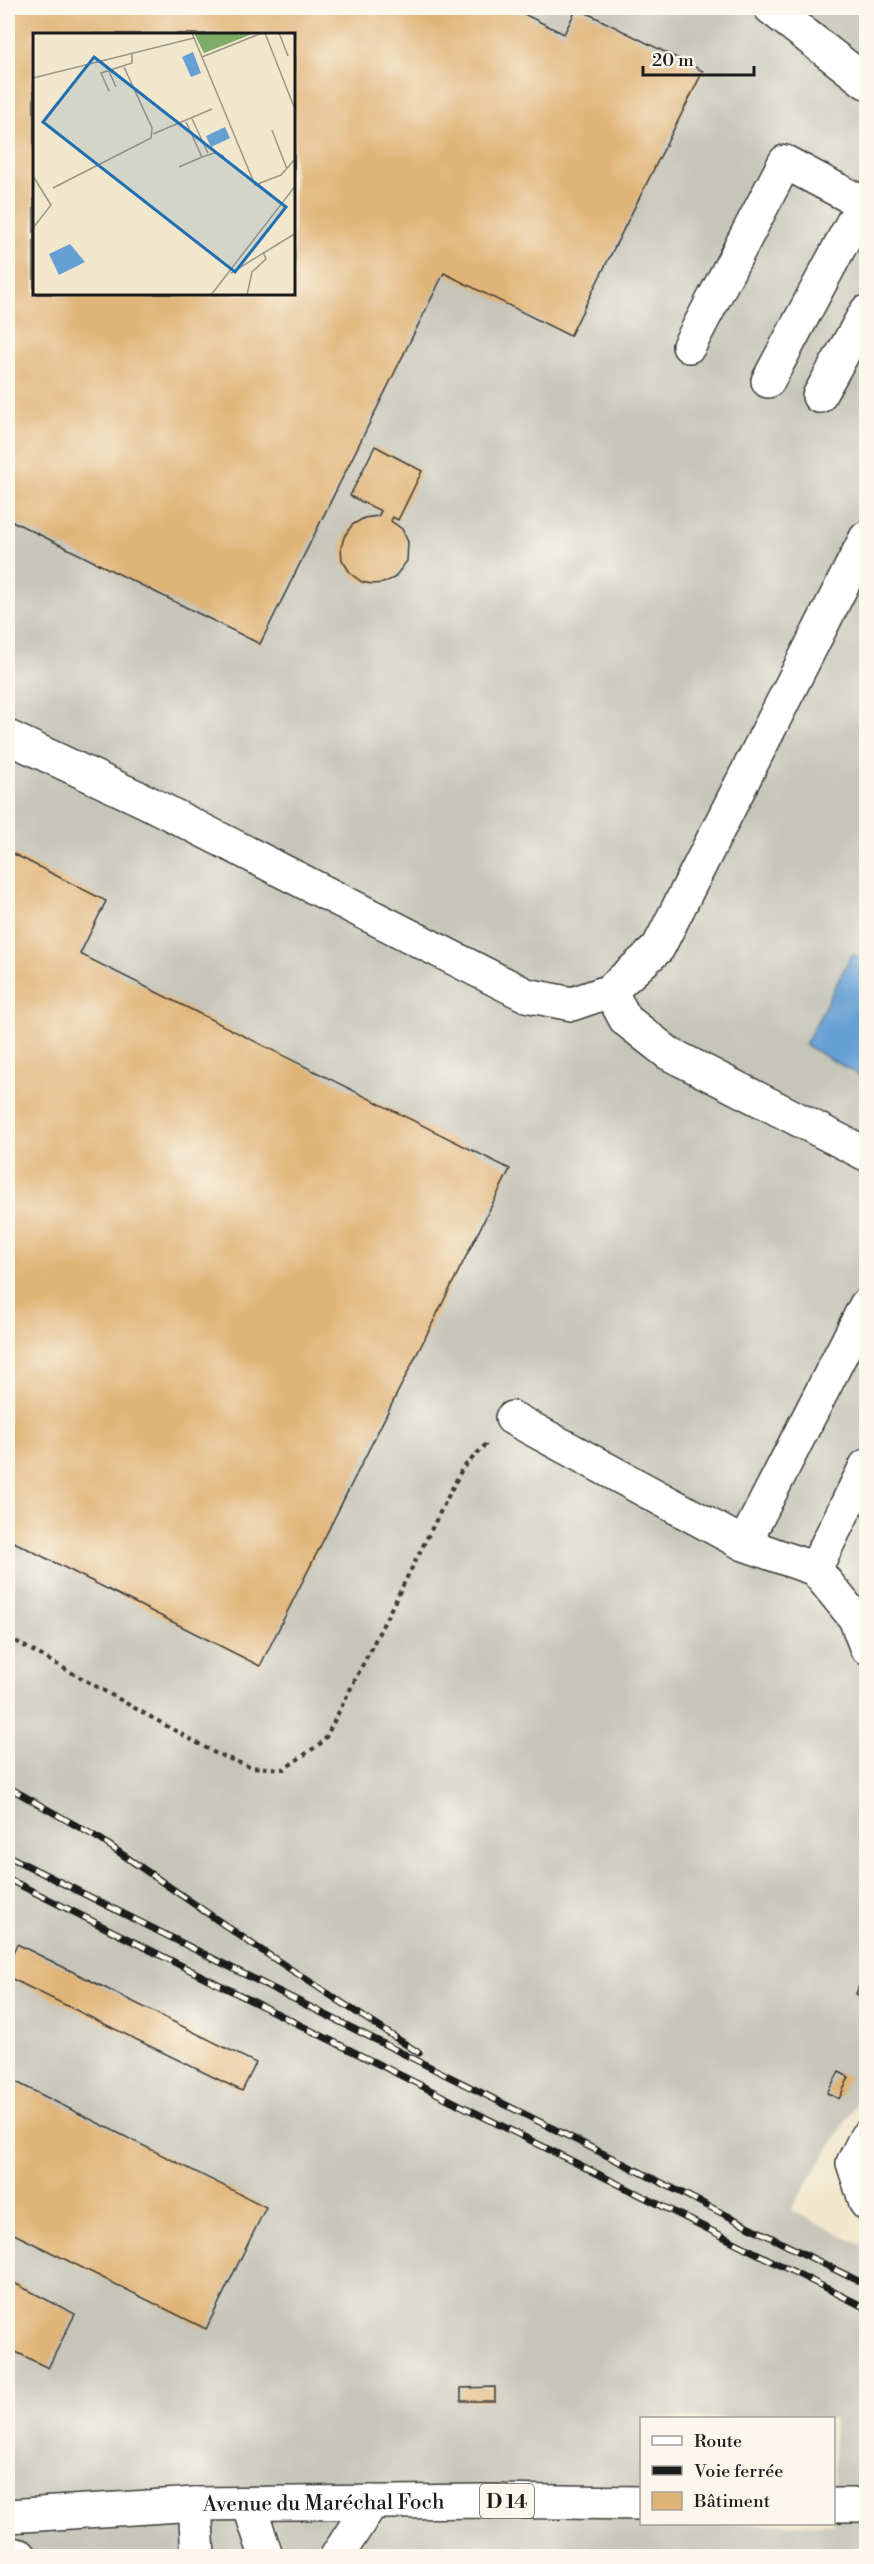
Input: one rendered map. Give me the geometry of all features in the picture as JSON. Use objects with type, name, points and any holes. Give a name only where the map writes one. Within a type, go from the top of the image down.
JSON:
[{"type":"main road","points":[[771,8],[867,82]]},
{"type":"main road","points":[[689,346],[785,162],[865,204],[768,381]]},
{"type":"main road","points":[[819,396],[867,312]]},
{"type":"main road","points":[[8,737],[145,801],[526,995],[572,1004],[610,991],[658,948],[867,538]]},
{"type":"main road","points":[[610,991],[626,1020],[668,1053],[867,1154]]},
{"type":"main road","points":[[744,1544],[867,1305]]},
{"type":"main road","points":[[512,1418],[744,1544],[815,1569],[855,1618],[867,1647]]},
{"type":"main road","points":[[815,1569],[867,1466]]},
{"type":"main road","points":[[867,2137],[853,2163],[867,2203]]},
{"type":"main road","points":[[337,2556],[372,2502]]},
{"type":"main road","name":"Avenue du Maréchal Foch","points":[[8,2516],[195,2504],[640,2503]]},
{"type":"main road","points":[[195,2504],[198,2556]]},
{"type":"main road","points":[[249,2504],[266,2556]]},
{"type":"main road","points":[[835,2505],[867,2505]]},
{"type":"main road","points":[[8,2553],[20,2556]]},
{"type":"path","points":[[8,1637],[215,1753],[250,1767],[285,1769],[324,1741],[462,1469],[512,1418]]},
{"type":"shaded area","points":[[8,8],[866,8],[866,2088],[791,2210],[866,2247],[866,2556],[8,2556]]},
{"type":"water","points":[[852,954],[866,962],[866,1079],[805,1045]]},
{"type":"building","points":[[8,8],[512,8],[564,34],[577,8],[703,71],[570,336],[444,273],[260,644],[8,519]]},
{"type":"building","points":[[375,446],[422,471],[398,520],[393,517],[391,521],[402,529],[408,542],[407,561],[394,578],[383,583],[372,584],[362,582],[351,574],[342,560],[341,548],[344,537],[352,525],[364,518],[378,516],[381,511],[350,496]]},
{"type":"building","points":[[8,851],[106,901],[80,954],[510,1169],[260,1666],[8,1539]]},
{"type":"building","points":[[17,1944],[256,2063],[242,2091],[8,1977],[8,1963]]},
{"type":"building","points":[[864,1974],[866,1975],[866,1999],[856,1994]]},
{"type":"building","points":[[839,2072],[849,2077],[839,2099],[827,2093]]},
{"type":"building","points":[[8,2078],[266,2207],[206,2329],[8,2231]]},
{"type":"building","points":[[8,2280],[75,2314],[48,2368],[8,2348]]},
{"type":"building","points":[[495,2387],[495,2401],[461,2401],[461,2388]]},
{"type":"railway","points":[[8,1787],[100,1839],[255,1946],[419,2053]]},
{"type":"railway","points":[[8,1856],[866,2285]]},
{"type":"railway","points":[[8,1879],[866,2308]]}]
